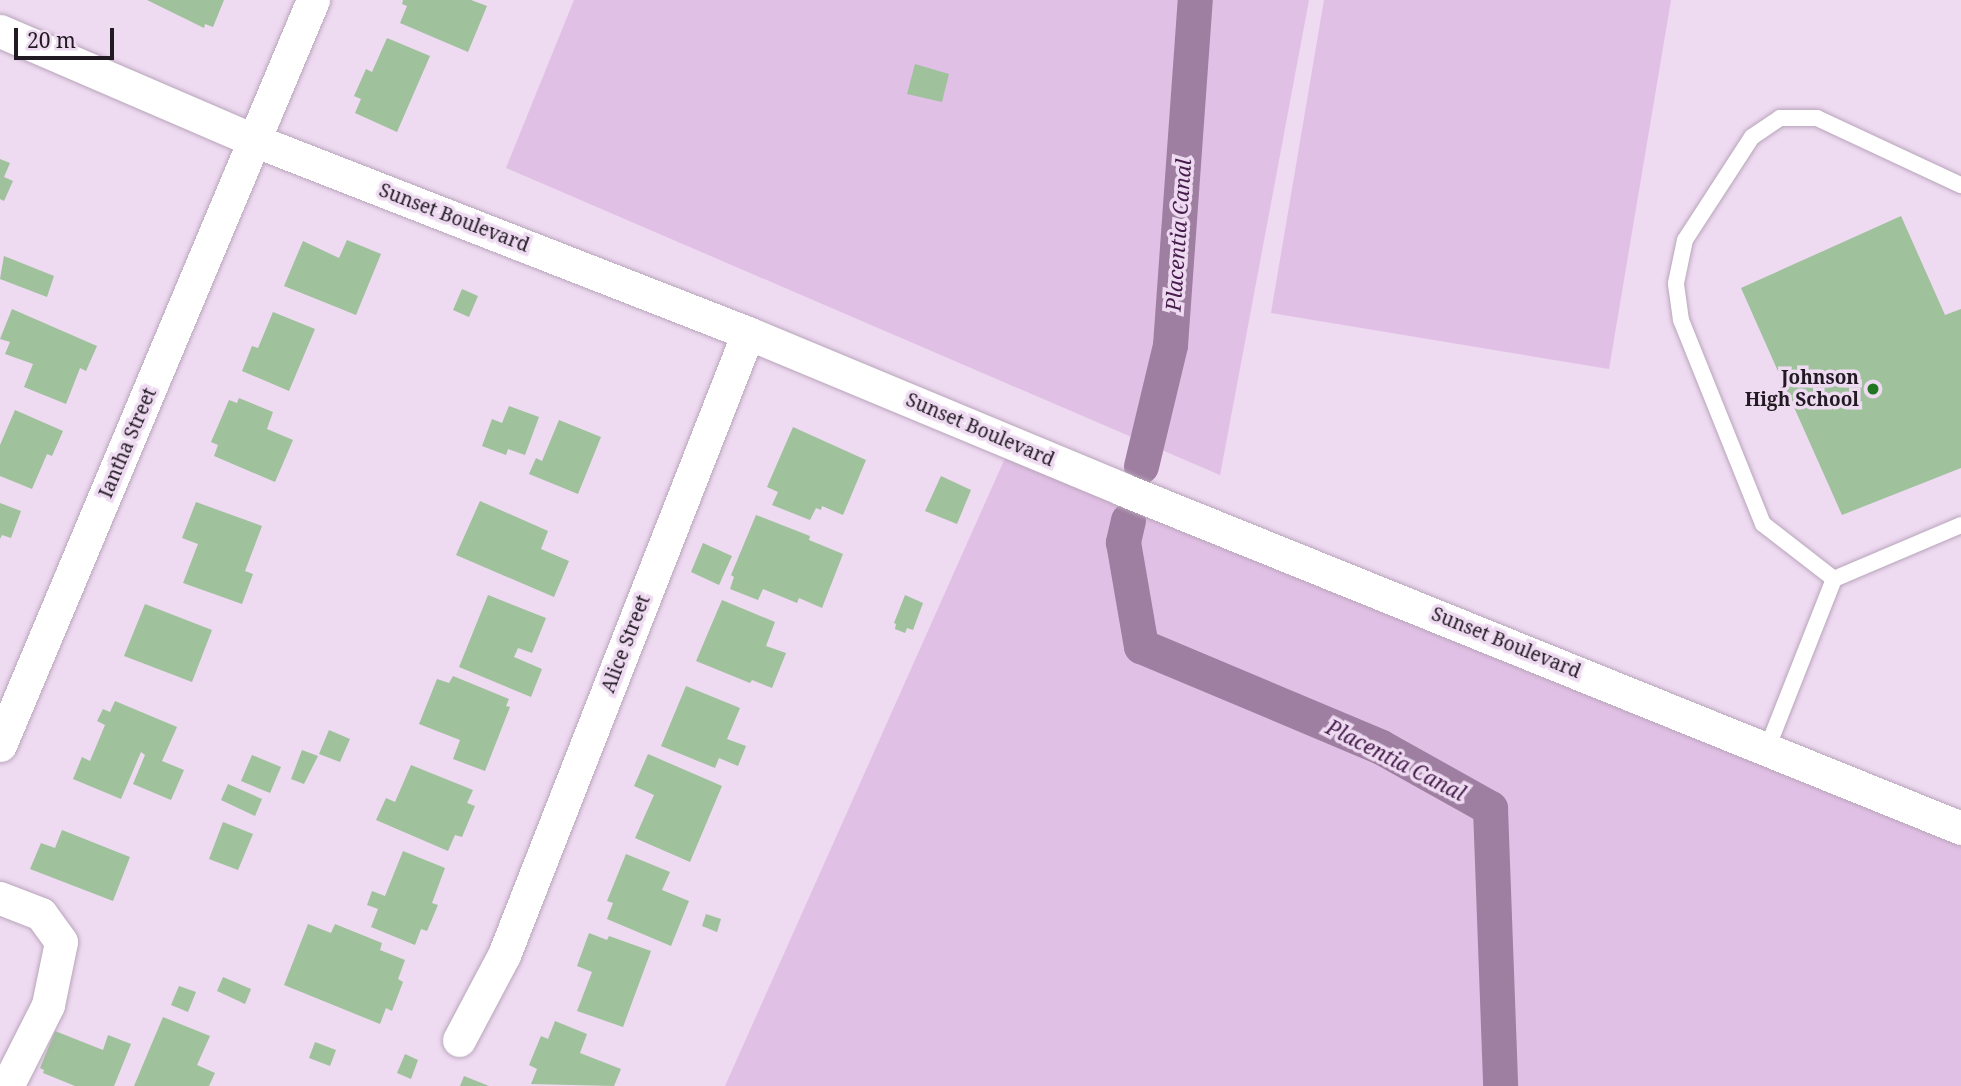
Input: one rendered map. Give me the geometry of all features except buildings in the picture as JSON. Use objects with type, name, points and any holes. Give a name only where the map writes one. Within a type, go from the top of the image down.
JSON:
[{"type":"street","name":"Iantha Street","points":[[0,745],[313,0]]},
{"type":"street","name":"Sunset Boulevard","points":[[0,31],[256,141],[748,333],[1122,489],[1961,828]]},
{"type":"street","name":"Alice Street","points":[[459,1040],[504,955],[748,333]]},
{"type":"street","points":[[0,898],[41,914],[61,942],[48,1005],[7,1086]]},
{"type":"lane","points":[[1833,579],[1763,524],[1681,320],[1676,283],[1685,240],[1752,137],[1780,118],[1817,118],[1961,185]]},
{"type":"lane","points":[[1767,749],[1833,579],[1961,525]]},
{"type":"shaded area","points":[[574,0],[1309,0],[1220,475],[506,168]]},
{"type":"shaded area","points":[[1324,0],[1671,0],[1609,369],[1271,313]]},
{"type":"shaded area","points":[[1006,456],[1961,844],[1961,1086],[725,1086]]},
{"type":"waterway","name":"Placentia Canal","points":[[1141,466],[1170,345],[1195,0]]},
{"type":"waterway","name":"Placentia Canal","points":[[1128,520],[1123,542],[1141,646],[1381,747],[1490,808],[1500,1086]]},
{"type":"place","name":"Johnson High School","points":[[1873,389]]}]
